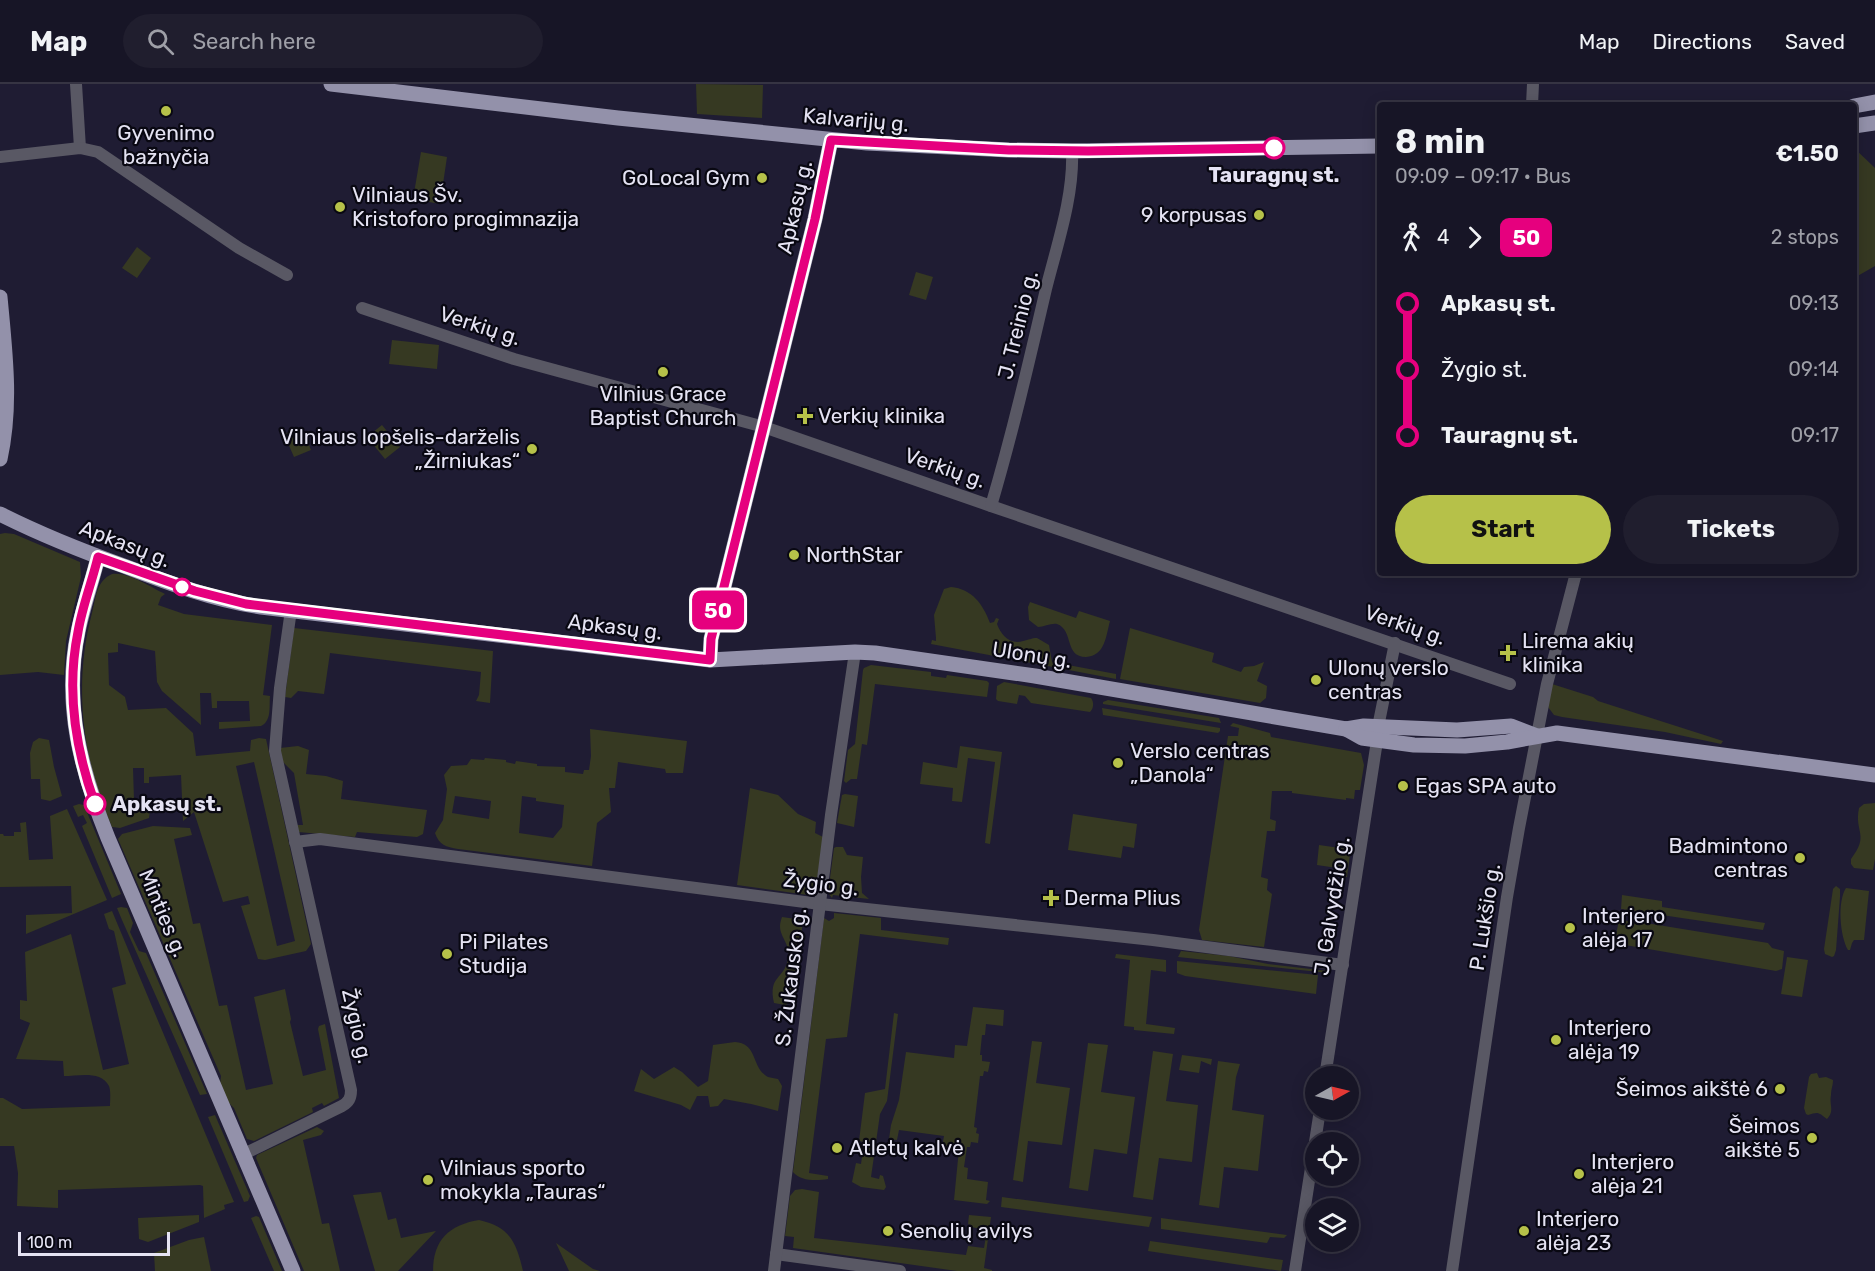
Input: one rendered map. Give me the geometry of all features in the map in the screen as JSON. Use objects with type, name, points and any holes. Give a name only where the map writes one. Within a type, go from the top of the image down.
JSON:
[{"type":"main road","name":"Kalvarijų g.","points":[[331,84],[618,118],[831,140],[1072,150],[1377,146]]},
{"type":"main road","points":[[1857,105],[1875,102]]},
{"type":"main road","points":[[1857,126],[1875,123]]},
{"type":"main road","name":"Apkasų g.","points":[[0,514],[98,557],[195,591],[246,604],[710,660],[711,639],[815,219],[831,140]]},
{"type":"main road","points":[[0,297],[8,400],[0,459]]},
{"type":"main road","name":"Minties g.","points":[[98,557],[78,631],[73,664],[73,708],[77,743],[88,784],[98,814],[293,1271]]},
{"type":"main road","name":"Ulonų g.","points":[[710,660],[855,652],[1035,676],[1346,729],[1362,738],[1377,734],[1511,726],[1537,736]]},
{"type":"main road","points":[[1537,736],[1557,733],[1875,775]]},
{"type":"street","points":[[76,84],[80,148]]},
{"type":"street","points":[[1532,102],[1533,84]]},
{"type":"street","points":[[0,157],[80,148],[98,152],[239,248],[287,275]]},
{"type":"street","name":"J. Treinio g.","points":[[991,506],[1007,451],[1061,227],[1073,170],[1072,150]]},
{"type":"street","name":"Verkių g.","points":[[362,308],[514,359],[764,427],[1510,684]]},
{"type":"street","name":"P. Lukšio g.","points":[[1452,1271],[1507,897],[1557,641],[1575,576]]},
{"type":"street","name":"Žygio g.","points":[[242,1155],[348,1103],[351,1097],[275,751],[280,688],[291,610]]},
{"type":"street","name":"J. Galvydžio g.","points":[[1327,1066],[1377,734],[1395,643]]},
{"type":"street","name":"S. Žukausko g.","points":[[774,1271],[835,787],[855,652]]},
{"type":"street","name":"Žygio g.","points":[[295,842],[320,838],[820,904],[1153,940],[1343,965]]},
{"type":"street","points":[[1295,1271],[1318,1120]]},
{"type":"street","points":[[776,1254],[900,1271]]},
{"type":"green space","points":[[696,84],[763,85],[762,118],[697,114]]},
{"type":"green space","points":[[1857,151],[1875,168],[1875,266],[1857,276]]},
{"type":"green space","points":[[421,152],[447,157],[440,204],[413,199]]},
{"type":"green space","points":[[137,247],[151,258],[137,278],[122,268]]},
{"type":"green space","points":[[916,272],[933,277],[926,300],[909,295]]},
{"type":"green space","points":[[392,340],[439,345],[437,369],[389,364]]},
{"type":"green space","points":[[382,425],[400,447],[385,459],[367,437]]},
{"type":"green space","points":[[302,427],[311,450],[294,457],[284,434]]},
{"type":"green space","points":[[0,534],[14,534],[80,562],[81,577],[66,641],[64,675],[38,672],[0,675]]},
{"type":"green space","points":[[119,574],[139,581],[165,594],[158,605],[184,614],[272,625],[263,695],[270,696],[269,713],[267,721],[261,726],[219,729],[219,722],[250,721],[249,701],[217,701],[217,708],[212,708],[211,693],[200,693],[201,725],[162,691],[157,682],[155,651],[118,643],[118,652],[108,653],[109,685],[125,697],[128,710],[166,708],[193,733],[196,756],[250,751],[251,740],[266,739],[311,944],[306,951],[265,960],[258,959],[241,906],[250,904],[248,896],[223,902],[194,812],[183,821],[181,775],[149,777],[149,783],[144,783],[144,768],[133,768],[134,800],[146,799],[146,804],[151,804],[149,818],[120,828],[112,827],[87,748],[82,694],[86,640],[98,590],[107,577]],"holes":[[[254,762],[295,941],[277,946],[236,766]]]},
{"type":"green space","points":[[951,587],[971,594],[984,610],[990,623],[996,618],[999,619],[997,624],[999,628],[1010,640],[1018,642],[1037,638],[1049,645],[1052,662],[1116,674],[1116,679],[931,644],[932,640],[936,641],[934,615],[944,589]]},
{"type":"green space","points":[[1030,602],[1076,618],[1079,611],[1110,621],[1101,649],[1092,656],[1079,656],[1072,648],[1062,627],[1055,624],[1038,627],[1029,620]]},
{"type":"green space","points":[[294,628],[493,651],[490,703],[476,701],[479,695],[481,672],[330,653],[324,694],[298,691],[291,698],[285,697]]},
{"type":"green space","points":[[1130,628],[1214,653],[1212,662],[1241,672],[1244,667],[1264,662],[1257,681],[1267,686],[1266,698],[1260,703],[1120,679]]},
{"type":"green space","points":[[871,665],[931,672],[931,676],[946,678],[947,675],[987,681],[989,683],[987,697],[875,684],[867,745],[862,744],[857,779],[851,779],[846,783],[844,781],[848,750],[855,744],[863,670]]},
{"type":"green space","points":[[1004,682],[1091,698],[1093,707],[1090,712],[1031,703],[1025,696],[1019,695],[1017,704],[998,701],[996,699],[997,686]]},
{"type":"green space","points":[[1552,684],[1723,741],[1721,744],[1665,732],[1554,715],[1548,707]]},
{"type":"green space","points":[[1108,700],[1219,718],[1221,723],[1103,704]]},
{"type":"green space","points":[[1102,708],[1220,728],[1220,731],[1218,733],[1103,715]]},
{"type":"green space","points":[[1233,723],[1270,733],[1271,737],[1361,753],[1364,765],[1360,790],[1355,790],[1354,799],[1346,798],[1346,800],[1292,793],[1292,791],[1272,791],[1270,819],[1276,821],[1275,831],[1267,831],[1261,877],[1268,879],[1267,890],[1272,894],[1264,947],[1202,940],[1199,930],[1228,736],[1238,736],[1239,728],[1230,726]]},
{"type":"green space","points":[[590,729],[687,741],[683,773],[666,773],[665,769],[618,762],[615,788],[609,788],[611,812],[597,823],[592,866],[454,848],[443,845],[437,837],[435,833],[443,820],[447,789],[444,775],[451,766],[467,765],[471,759],[484,760],[485,758],[506,760],[506,762],[515,764],[516,761],[537,764],[537,766],[565,767],[565,772],[583,774],[584,770],[589,770]],"holes":[[[455,796],[491,801],[489,819],[452,813]],[[522,796],[536,798],[536,801],[564,805],[562,827],[553,838],[519,833]]]},
{"type":"green space","points":[[39,738],[49,740],[62,796],[50,801],[41,799],[40,779],[31,779],[30,753],[33,742]]},
{"type":"green space","points":[[298,746],[309,750],[306,774],[343,781],[341,799],[427,810],[423,834],[417,837],[357,832],[355,837],[298,832],[296,825],[303,825],[294,773],[283,762],[280,748]]},
{"type":"green space","points":[[960,746],[1002,752],[990,844],[985,843],[995,762],[968,758],[962,802],[952,801],[953,788],[920,784],[923,762],[957,768]]},
{"type":"green space","points":[[750,788],[778,795],[798,814],[816,822],[815,833],[823,837],[815,896],[737,885]]},
{"type":"green space","points":[[842,795],[858,796],[854,827],[837,823]]},
{"type":"green space","points":[[1875,803],[1873,870],[1854,868],[1851,859],[1857,851],[1861,838],[1858,823],[1859,808],[1864,804]]},
{"type":"green space","points":[[84,805],[121,894],[112,898],[82,826],[87,823],[83,815],[78,817],[73,806]]},
{"type":"green space","points":[[67,809],[107,900],[26,934],[26,915],[72,913],[71,886],[0,887],[0,834],[14,836],[14,832],[21,832],[20,823],[26,822],[29,860],[53,859],[50,816]]},
{"type":"green space","points":[[1073,814],[1137,824],[1134,848],[1123,846],[1121,858],[1068,850]]},
{"type":"green space","points":[[153,826],[190,828],[192,835],[174,839],[193,924],[200,923],[219,1006],[227,1005],[246,1090],[273,1084],[254,997],[285,989],[303,1076],[326,1070],[318,1029],[319,1026],[325,1024],[339,1098],[324,1106],[322,1103],[312,1108],[313,1112],[254,1141],[247,1139],[234,1108],[227,1101],[220,1085],[221,1076],[118,839],[122,834]]},
{"type":"green space","points":[[1319,845],[1347,849],[1351,847],[1347,877],[1343,877],[1344,869],[1317,865]]},
{"type":"green space","points":[[836,847],[843,847],[847,855],[863,857],[862,893],[869,899],[833,895],[832,898],[828,893]]},
{"type":"green space","points":[[1836,886],[1840,889],[1840,897],[1836,950],[1832,957],[1825,954],[1824,949],[1833,889]]},
{"type":"green space","points":[[1846,888],[1869,891],[1864,940],[1854,940],[1850,950],[1845,944],[1841,919],[1841,902]]},
{"type":"green space","points":[[1622,895],[1662,901],[1662,907],[1765,923],[1763,930],[1621,909]]},
{"type":"green space","points":[[117,908],[127,908],[133,923],[130,932],[139,951],[146,953],[207,1094],[200,1095]]},
{"type":"green space","points":[[112,911],[234,1202],[224,1205],[225,1209],[204,1218],[203,1186],[200,1185],[58,1190],[58,1208],[17,1206],[18,1173],[14,1146],[0,1146],[0,1098],[22,1109],[110,1106],[109,1086],[101,1078],[89,1075],[64,1076],[63,1061],[16,1059],[30,1023],[20,1019],[20,1000],[27,1001],[25,952],[71,934],[103,1070],[129,1064],[112,988],[126,984],[114,931],[109,929],[104,914]]},
{"type":"green space","points":[[834,913],[881,918],[881,930],[949,938],[948,945],[860,934],[847,1037],[826,1039],[809,1173],[828,1176],[828,1179],[809,1180],[793,1172],[824,918],[829,921],[834,918]]},
{"type":"green space","points":[[782,917],[803,920],[795,990],[791,1003],[785,1005],[774,1003],[773,994],[775,982],[786,966],[789,954],[780,930]]},
{"type":"green space","points":[[1619,920],[1768,943],[1772,948],[1784,951],[1782,969],[1776,971],[1625,945],[1616,935]]},
{"type":"green space","points":[[1181,951],[1229,956],[1268,964],[1328,971],[1328,973],[1178,957]]},
{"type":"green space","points":[[1116,954],[1166,960],[1166,972],[1151,970],[1146,1024],[1175,1028],[1174,1034],[1134,1030],[1134,1027],[1124,1026],[1130,960],[1115,958]]},
{"type":"green space","points":[[1787,957],[1808,960],[1802,997],[1781,994]]},
{"type":"green space","points":[[1177,961],[1318,975],[1316,994],[1185,976],[1177,973]]},
{"type":"green space","points":[[973,1007],[1004,1010],[1003,1026],[986,1024],[985,1035],[982,1035],[980,1055],[982,1055],[982,1061],[990,1062],[988,1072],[984,1071],[983,1076],[980,1076],[974,1127],[977,1128],[976,1133],[979,1134],[978,1143],[971,1142],[970,1147],[967,1147],[964,1167],[968,1168],[967,1179],[988,1182],[986,1200],[990,1201],[987,1204],[954,1200],[959,1149],[942,1147],[944,1136],[899,1130],[897,1140],[889,1139],[899,1100],[906,1052],[954,1058],[955,1045],[967,1046]]},
{"type":"green space","points":[[894,1013],[898,1014],[887,1101],[880,1114],[871,1177],[879,1179],[880,1175],[883,1176],[886,1187],[884,1190],[861,1187],[852,1182],[856,1163],[861,1164],[864,1142],[859,1141],[865,1093],[885,1089]]},
{"type":"green space","points":[[1032,1041],[1042,1042],[1036,1083],[1070,1088],[1062,1145],[1028,1141],[1023,1182],[1013,1180]]},
{"type":"green space","points":[[742,1043],[751,1051],[763,1073],[768,1077],[778,1079],[782,1086],[778,1111],[724,1099],[718,1106],[710,1107],[708,1096],[697,1096],[690,1110],[681,1105],[634,1091],[641,1069],[654,1079],[674,1067],[698,1087],[708,1081],[713,1045]]},
{"type":"green space","points":[[1088,1043],[1108,1045],[1101,1092],[1135,1097],[1127,1154],[1094,1149],[1088,1191],[1069,1188]]},
{"type":"green space","points":[[1153,1051],[1173,1054],[1166,1101],[1198,1105],[1192,1162],[1159,1158],[1153,1200],[1133,1197]]},
{"type":"green space","points":[[1182,1055],[1212,1059],[1211,1065],[1201,1061],[1199,1073],[1179,1070]]},
{"type":"green space","points":[[1218,1061],[1240,1064],[1232,1110],[1264,1115],[1258,1171],[1224,1167],[1219,1208],[1199,1205]]},
{"type":"green space","points":[[1817,1073],[1819,1078],[1826,1077],[1833,1080],[1831,1111],[1827,1119],[1819,1113],[1808,1115],[1804,1108],[1809,1077]]},
{"type":"green space","points":[[215,1115],[250,1196],[248,1201],[244,1202],[208,1117]]},
{"type":"green space","points":[[317,1127],[324,1131],[321,1135],[303,1140],[322,1224],[329,1223],[340,1271],[304,1271],[256,1158],[257,1155]]},
{"type":"green space","points":[[795,1190],[819,1192],[814,1238],[966,1255],[968,1246],[984,1248],[987,1230],[971,1227],[968,1224],[969,1215],[991,1217],[984,1268],[992,1271],[957,1271],[793,1248],[794,1237],[785,1236],[790,1196]]},
{"type":"green space","points":[[381,1192],[388,1220],[396,1218],[401,1238],[436,1231],[398,1271],[375,1271],[353,1195]]},
{"type":"green space","points":[[1002,1197],[1152,1217],[1149,1227],[1001,1207]]},
{"type":"green space","points":[[199,1215],[199,1222],[148,1242],[139,1239],[138,1218]]},
{"type":"green space","points":[[259,1217],[282,1271],[274,1271],[251,1218]]},
{"type":"green space","points":[[1161,1218],[1287,1235],[1284,1238],[1270,1237],[1267,1243],[1161,1229]]},
{"type":"green space","points":[[479,1220],[498,1227],[510,1237],[518,1252],[523,1271],[433,1271],[436,1251],[445,1236],[459,1226]]},
{"type":"green space","points":[[204,1237],[211,1271],[155,1271],[154,1253]]},
{"type":"green space","points":[[1150,1241],[1283,1260],[1281,1271],[1148,1251]]},
{"type":"green space","points":[[556,1243],[593,1269],[600,1271],[569,1271]]},
{"type":"bus line","name":"50","points":[[95,804],[77,743],[72,681],[78,631],[98,557],[195,591],[246,604],[710,660],[711,639],[815,219],[831,140],[1009,150],[1274,148]]},
{"type":"place","name":"Gyvenimo bažnyčia","points":[[166,111]]},
{"type":"place","name":"Tauragnų st.","points":[[1274,148]]},
{"type":"place","name":"GoLocal Gym","points":[[762,178]]},
{"type":"place","name":"Vilniaus Šv. Kristoforo progimnazija","points":[[340,207]]},
{"type":"place","name":"9 korpusas","points":[[1259,215]]},
{"type":"place","name":"Vilnius Grace Baptist Church","points":[[663,372]]},
{"type":"place","name":"Verkių klinika","points":[[805,416]]},
{"type":"place","name":"Vilniaus lopšelis-darželis „Žirniukas“","points":[[532,449]]},
{"type":"place","name":"NorthStar","points":[[794,555]]},
{"type":"place","name":"Lirema akių klinika","points":[[1508,653]]},
{"type":"place","name":"Ulonų verslo centras","points":[[1316,680]]},
{"type":"place","name":"Verslo centras „Danola“","points":[[1118,763]]},
{"type":"place","name":"Egas SPA auto","points":[[1403,786]]},
{"type":"place","name":"Apkasų st.","points":[[95,804]]},
{"type":"place","name":"Badmintono centras","points":[[1800,858]]},
{"type":"place","name":"Derma Plius","points":[[1051,898]]},
{"type":"place","name":"Interjero alėja 17","points":[[1570,928]]},
{"type":"place","name":"Pi Pilates Studija","points":[[447,954]]},
{"type":"place","name":"Interjero alėja 19","points":[[1556,1040]]},
{"type":"place","name":"Šeimos aikštė 6","points":[[1780,1089]]},
{"type":"place","name":"Šeimos aikštė 5","points":[[1812,1138]]},
{"type":"place","name":"Atletų kalvė","points":[[837,1148]]},
{"type":"place","name":"Interjero alėja 21","points":[[1579,1174]]},
{"type":"place","name":"Vilniaus sporto mokykla „Tauras“","points":[[428,1180]]},
{"type":"place","name":"Senolių avilys","points":[[888,1231]]},
{"type":"place","name":"Interjero alėja 23","points":[[1524,1231]]}]
